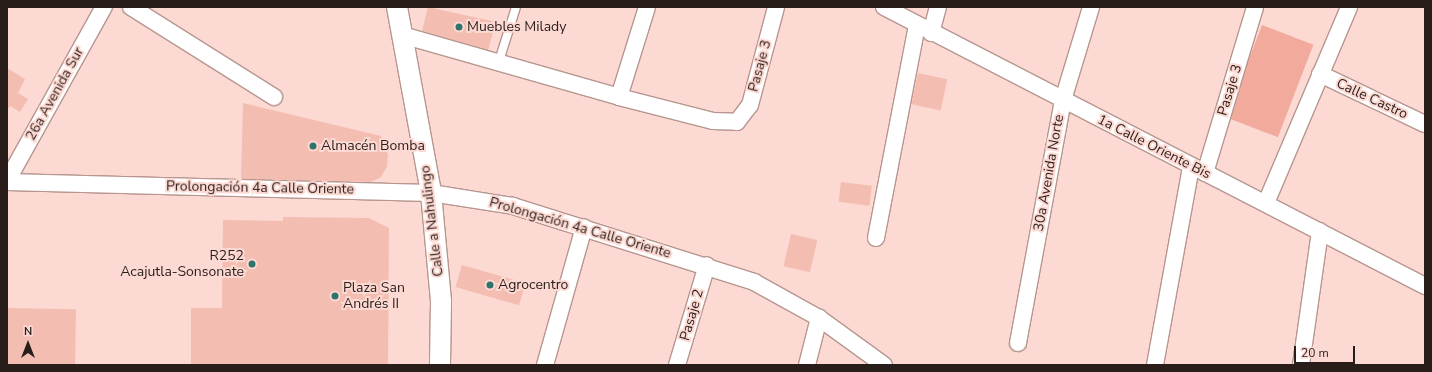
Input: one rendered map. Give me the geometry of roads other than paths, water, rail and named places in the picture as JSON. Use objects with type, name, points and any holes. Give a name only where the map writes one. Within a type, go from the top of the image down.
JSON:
[{"type":"street","name":"26a Avenida Sur","points":[[7,182],[104,7]]},
{"type":"street","points":[[131,7],[274,97]]},
{"type":"street","name":"Calle a Nahulingo","points":[[397,7],[431,193],[440,301],[440,365]]},
{"type":"street","points":[[402,35],[498,61],[618,97],[647,7]]},
{"type":"street","name":"Pasaje 3","points":[[618,97],[713,121],[737,122],[750,105],[776,7]]},
{"type":"street","name":"1a Calle Oriente Bis","points":[[884,7],[931,33],[1191,166],[1320,230],[1425,286]]},
{"type":"street","points":[[931,33],[938,7]]},
{"type":"street","name":"30a Avenida Norte","points":[[1018,342],[1063,100],[1091,7]]},
{"type":"street","name":"Pasaje 3","points":[[1205,173],[1255,7]]},
{"type":"street","points":[[1266,203],[1349,7]]},
{"type":"street","points":[[876,238],[917,25]]},
{"type":"street","name":"Calle Castro","points":[[1320,74],[1425,124]]},
{"type":"street","points":[[1154,365],[1191,166]]},
{"type":"street","name":"Prolongación 4a Calle Oriente","points":[[7,182],[431,193],[513,206],[707,265],[754,282],[819,318],[884,365]]},
{"type":"street","points":[[545,365],[584,227]]},
{"type":"street","points":[[1300,365],[1320,230]]},
{"type":"street","name":"Pasaje 2","points":[[677,365],[707,265]]},
{"type":"street","points":[[807,365],[819,318]]},
{"type":"lane","points":[[498,61],[516,7]]},
{"type":"place","name":"Muebles Milady","points":[[459,27]]},
{"type":"place","name":"Almacén Bomba","points":[[313,146]]},
{"type":"place","name":"R252 Acajutla-Sonsonate","points":[[252,264]]},
{"type":"place","name":"Agrocentro","points":[[490,285]]},
{"type":"place","name":"Plaza San Andrés II","points":[[335,296]]}]
